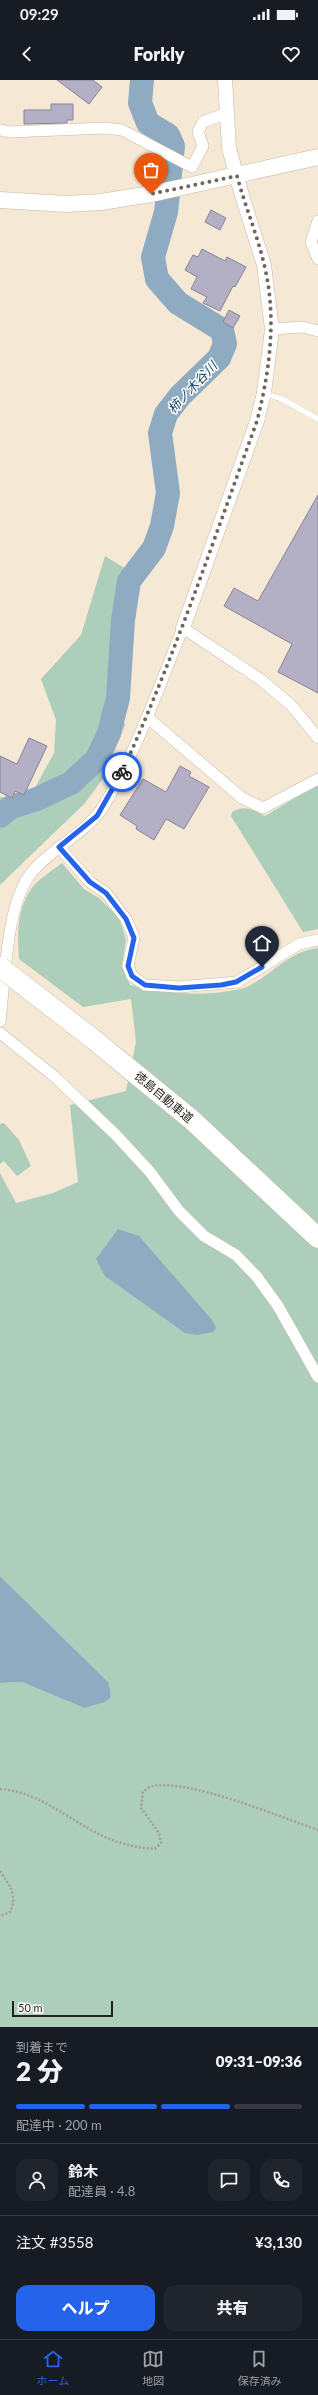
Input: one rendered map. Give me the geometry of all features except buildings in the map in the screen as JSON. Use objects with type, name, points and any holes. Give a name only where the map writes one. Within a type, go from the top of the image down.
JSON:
[{"type":"highway","name":"徳島自動車道","points":[[0,967],[93,1039],[192,1120],[318,1238]]},
{"type":"main road","points":[[0,200],[68,204],[151,194],[318,157]]},
{"type":"street","points":[[0,1021],[12,915],[20,893],[32,872],[59,847],[89,825],[106,803],[147,717],[183,628],[257,421],[264,393],[272,328],[264,265],[229,148],[225,80]]},
{"type":"street","points":[[0,130],[10,132],[105,128],[122,130],[192,167],[203,146],[198,132],[203,122],[227,113]]},
{"type":"street","points":[[318,221],[314,242],[318,258]]},
{"type":"street","points":[[272,328],[303,327],[318,331]]},
{"type":"street","points":[[183,628],[260,679],[292,706],[318,738]]},
{"type":"street","points":[[147,717],[242,798],[263,808],[318,779]]},
{"type":"street","points":[[59,847],[90,882],[106,893],[126,919],[134,938],[128,966],[132,976],[145,985],[179,988],[236,982],[299,944],[318,940]]},
{"type":"street","points":[[0,1033],[55,1077],[116,1135],[150,1172],[179,1211],[204,1236],[236,1255],[257,1277],[278,1306],[318,1376]]},
{"type":"lane","points":[[264,393],[282,399],[318,419]]},
{"type":"path","points":[[0,1789],[32,1797],[59,1809],[104,1836],[134,1847],[155,1849],[161,1843],[159,1833],[141,1808],[143,1792],[152,1786],[170,1785],[203,1791],[318,1830]]},
{"type":"path","points":[[0,1871],[13,1890],[15,1902],[10,1912],[0,1916]]},
{"type":"green space","points":[[105,556],[126,569],[113,692],[125,725],[104,777],[85,803],[0,885],[0,797],[19,800],[31,795],[54,753],[56,720],[41,679],[81,635]]},
{"type":"green space","points":[[318,784],[318,929],[303,932],[231,816],[232,812],[245,808],[265,816]]},
{"type":"green space","points":[[62,863],[84,889],[99,898],[119,918],[126,939],[122,965],[130,985],[167,992],[191,994],[216,993],[238,989],[247,987],[256,982],[289,958],[308,950],[318,948],[318,2027],[0,2027],[0,1683],[22,1682],[84,1708],[111,1697],[109,1683],[0,1576],[0,1173],[16,1203],[53,1193],[78,1182],[70,1105],[126,1091],[136,1042],[131,999],[83,1007],[19,959],[19,923],[26,897],[37,882]]},
{"type":"green space","points":[[4,1123],[19,1140],[31,1166],[17,1176],[4,1161],[0,1164],[0,1124]]},
{"type":"water","points":[[118,1229],[139,1236],[212,1320],[216,1328],[213,1332],[198,1335],[185,1333],[105,1276],[96,1259]]},
{"type":"water","points":[[0,1576],[109,1683],[111,1697],[105,1702],[84,1708],[22,1682],[0,1683]]},
{"type":"waterway","name":"柿ノ木谷川","points":[[0,816],[11,807],[37,799],[71,783],[97,759],[109,733],[118,698],[123,620],[129,581],[154,548],[162,526],[168,493],[160,433],[166,414],[180,396],[219,358],[225,344],[222,330],[178,303],[157,279],[153,257],[166,212],[173,146],[168,135],[148,123],[140,103],[142,80]]},
{"type":"way so far","points":[[122,772],[147,717],[183,628],[257,421],[264,393],[272,328],[264,265],[237,176],[151,194]]},
{"type":"route","points":[[122,772],[106,803],[97,816],[89,825],[59,847],[90,882],[106,893],[126,919],[134,938],[128,966],[132,976],[145,985],[179,988],[221,985],[236,982],[262,967]]}]
